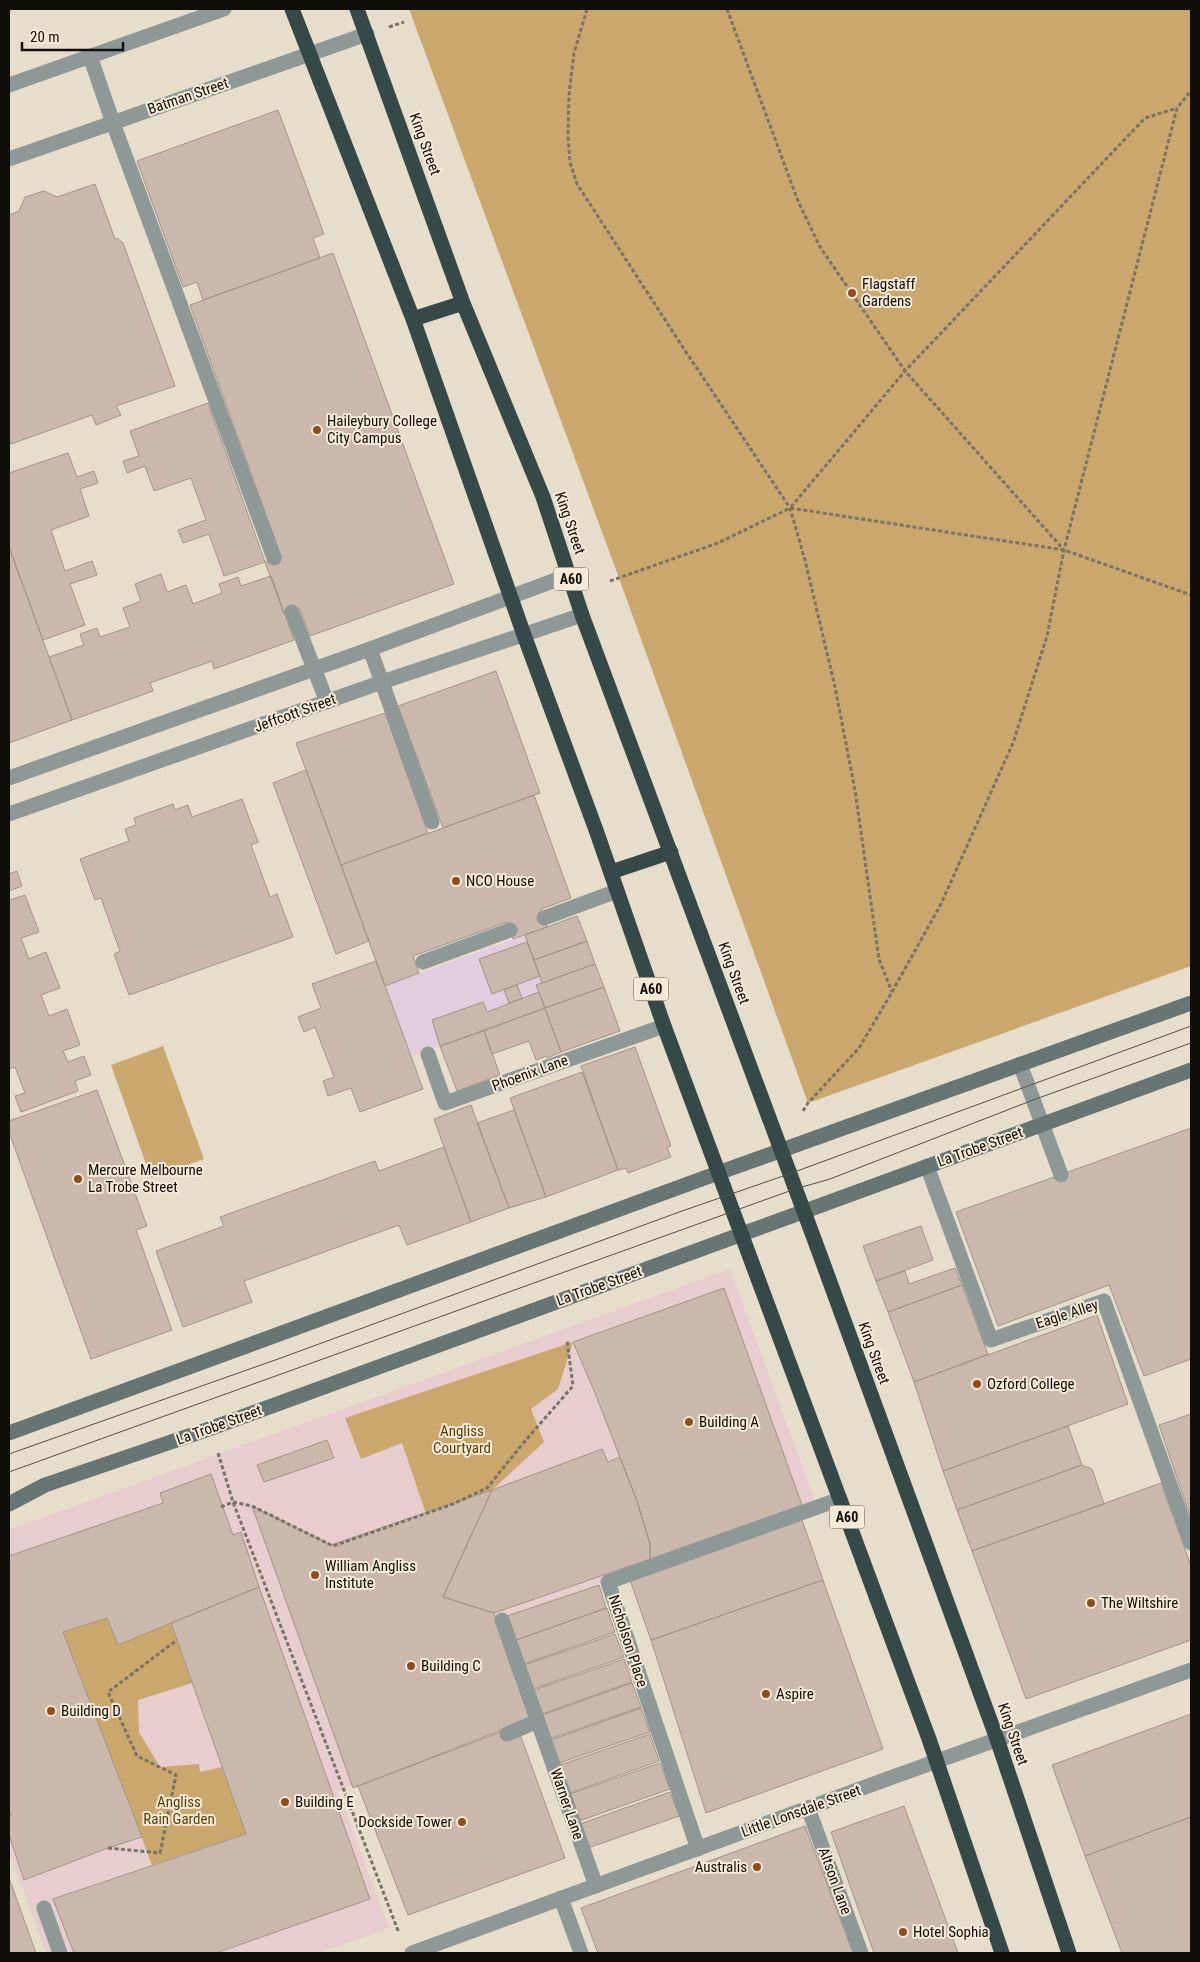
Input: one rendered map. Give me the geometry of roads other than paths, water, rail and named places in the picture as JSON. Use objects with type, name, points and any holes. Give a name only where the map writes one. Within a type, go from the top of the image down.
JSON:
[{"type":"highway","name":"A60","points":[[292,9],[413,319],[524,635],[611,872],[664,1026],[936,1761],[1002,1953]]},
{"type":"highway","name":"King Street","points":[[357,9],[463,302],[543,497],[582,616],[671,852],[997,1739],[1069,1953]]},
{"type":"highway","points":[[413,319],[463,302]]},
{"type":"highway","points":[[611,872],[671,852]]},
{"type":"street","points":[[9,85],[224,9]]},
{"type":"street","name":"Batman Street","points":[[9,159],[367,34]]},
{"type":"street","points":[[90,56],[274,558]]},
{"type":"street","points":[[9,778],[370,649],[570,575]]},
{"type":"street","points":[[292,612],[327,702]]},
{"type":"street","name":"Jeffcott Street","points":[[9,814],[382,682],[582,616]]},
{"type":"street","points":[[370,649],[432,822]]},
{"type":"street","points":[[544,918],[617,892]]},
{"type":"street","points":[[423,962],[510,930]]},
{"type":"street","points":[[9,1433],[718,1172],[1191,1003]]},
{"type":"street","name":"Phoenix Lane","points":[[428,1054],[445,1103],[664,1026]]},
{"type":"street","points":[[1020,1064],[1061,1175]]},
{"type":"street","name":"La Trobe Street","points":[[9,1504],[45,1486],[209,1429],[1191,1070]]},
{"type":"street","name":"Eagle Alley","points":[[927,1166],[991,1340],[1101,1295],[1191,1543]]},
{"type":"street","name":"Nicholson Place","points":[[698,1849],[608,1582],[840,1499]]},
{"type":"street","name":"Warner Lane","points":[[502,1620],[596,1886]]},
{"type":"street","name":"Little Lonsdale Street","points":[[412,1953],[936,1761],[1191,1670]]},
{"type":"street","points":[[507,1734],[538,1721]]},
{"type":"street","name":"Altson Lane","points":[[808,1808],[861,1953]]},
{"type":"street","points":[[561,1898],[581,1953]]},
{"type":"street","points":[[44,1908],[60,1953]]},
{"type":"tram line","points":[[9,1454],[789,1174],[1191,1026]]},
{"type":"tram line","points":[[9,1472],[795,1189],[830,1179],[1033,1100],[1191,1043]]},
{"type":"place","name":"Flagstaff Gardens","points":[[852,293]]},
{"type":"place","name":"Haileybury College City Campus","points":[[317,430]]},
{"type":"place","name":"NCO House","points":[[456,881]]},
{"type":"place","name":"Mercure Melbourne La Trobe Street","points":[[78,1179]]},
{"type":"place","name":"Ozford College","points":[[977,1384]]},
{"type":"place","name":"Building A","points":[[689,1422]]},
{"type":"place","name":"William Angliss Institute","points":[[315,1575]]},
{"type":"place","name":"The Wiltshire","points":[[1091,1603]]},
{"type":"place","name":"Building C","points":[[411,1666]]},
{"type":"place","name":"Aspire","points":[[766,1694]]},
{"type":"place","name":"Building D","points":[[51,1711]]},
{"type":"place","name":"Building E","points":[[285,1802]]},
{"type":"place","name":"Dockside Tower","points":[[462,1822]]},
{"type":"place","name":"Australis","points":[[757,1867]]},
{"type":"place","name":"Hotel Sophia","points":[[903,1932]]},
{"type":"park label","name":"Angliss Courtyard","points":[[462,1440]]},
{"type":"park label","name":"Angliss Rain Garden","points":[[179,1810]]}]
